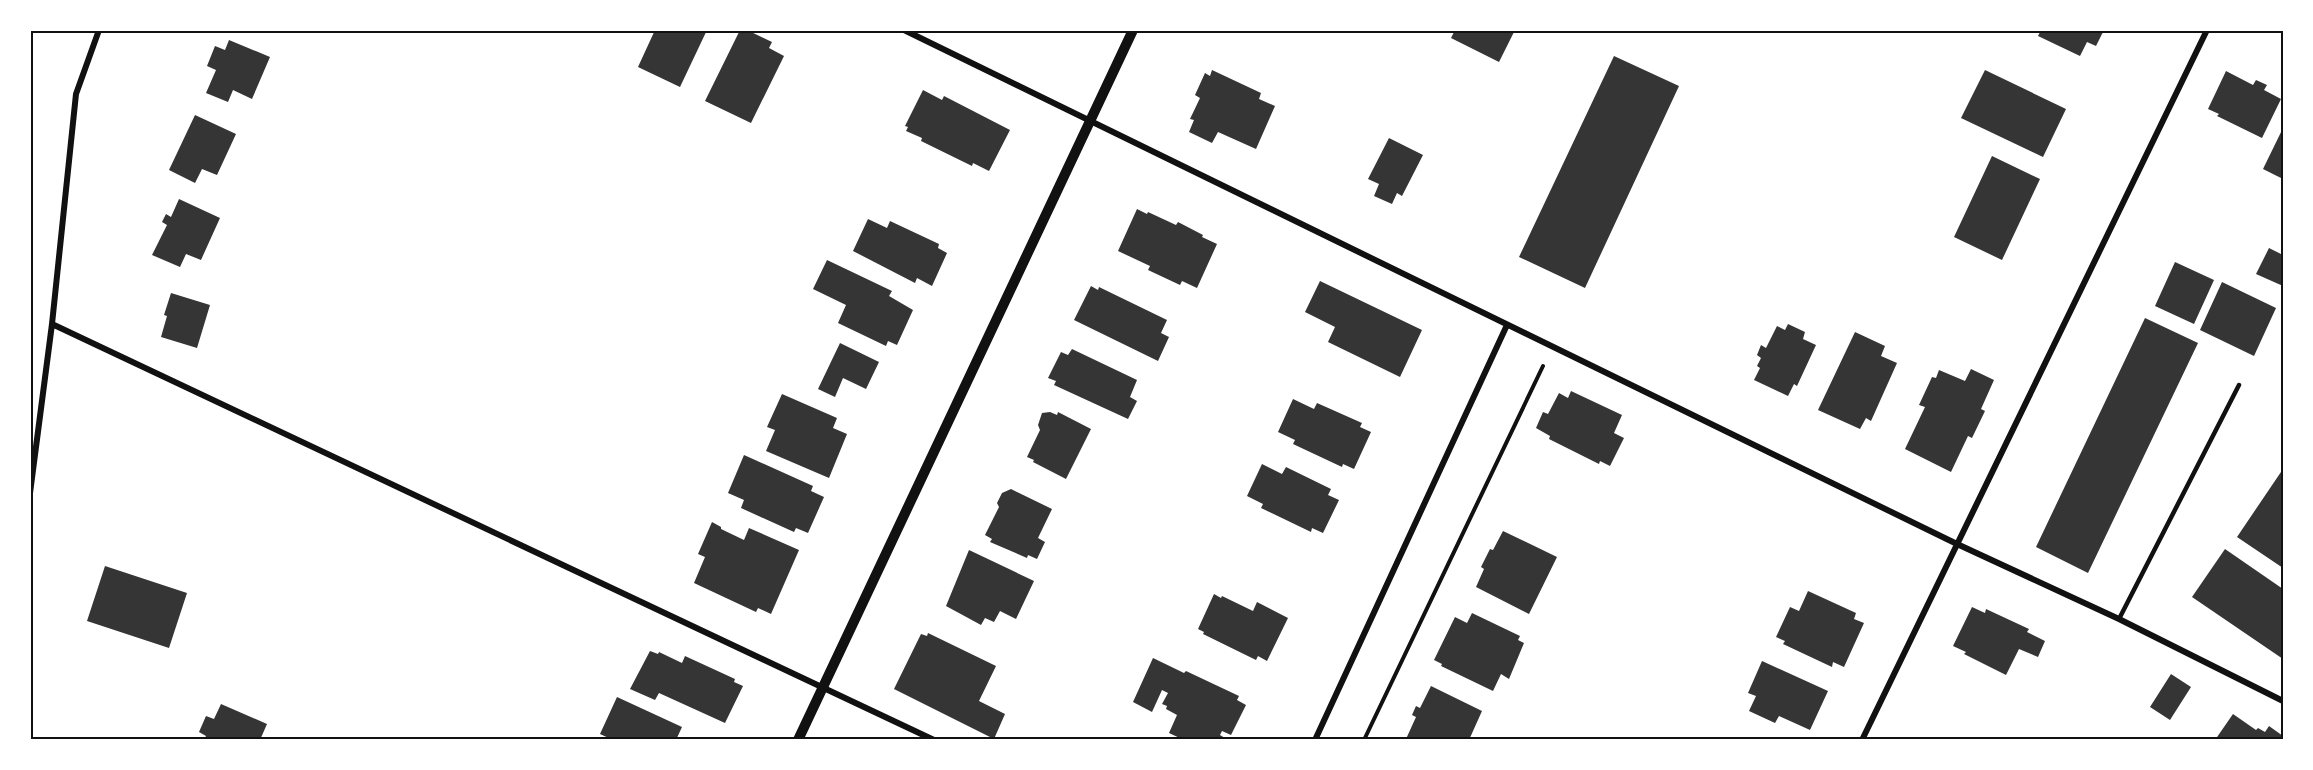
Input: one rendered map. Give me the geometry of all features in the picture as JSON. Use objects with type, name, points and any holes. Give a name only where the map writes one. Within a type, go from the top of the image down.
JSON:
[{"type":"street","points":[[30,493],[52,324],[76,94],[99,30]]},
{"type":"street","points":[[904,30],[1957,544],[2119,619],[2283,701]]},
{"type":"street","points":[[798,740],[1133,30]]},
{"type":"street","points":[[1862,740],[2207,30]]},
{"type":"street","points":[[52,324],[934,740]]},
{"type":"street","points":[[1315,740],[1507,324]]},
{"type":"lane","points":[[2119,619],[2239,385]]},
{"type":"path","points":[[1364,740],[1552,346]]},
{"type":"building","points":[[655,30],[707,30],[680,87],[638,67]]},
{"type":"building","points":[[740,30],[747,30],[772,42],[769,48],[784,56],[751,123],[705,101]]},
{"type":"building","points":[[1455,30],[1515,30],[1499,62],[1451,38]]},
{"type":"building","points":[[2041,30],[2104,30],[2096,46],[2087,42],[2080,56],[2038,36]]},
{"type":"building","points":[[229,40],[270,57],[252,99],[233,90],[228,102],[206,93],[216,70],[207,66],[215,46],[225,50]]},
{"type":"building","points":[[1614,56],[1679,86],[1585,288],[1519,257]]},
{"type":"building","points":[[1212,70],[1261,93],[1259,99],[1275,106],[1256,149],[1218,132],[1212,143],[1189,132],[1194,120],[1190,119],[1200,98],[1195,95],[1205,73],[1210,76]]},
{"type":"building","points":[[1985,70],[2066,109],[2043,157],[1961,118]]},
{"type":"building","points":[[2226,71],[2253,85],[2256,80],[2267,85],[2264,90],[2281,99],[2262,138],[2217,116],[2219,114],[2208,109]]},
{"type":"building","points":[[923,90],[942,100],[944,96],[1010,130],[989,171],[973,163],[972,166],[921,141],[922,138],[906,131],[908,127],[905,126]]},
{"type":"building","points":[[195,115],[236,134],[217,175],[202,169],[195,183],[169,170]]},
{"type":"building","points":[[2283,128],[2283,179],[2263,169]]},
{"type":"building","points":[[1389,138],[1423,155],[1402,196],[1397,193],[1392,204],[1374,196],[1379,184],[1368,179]]},
{"type":"building","points":[[1992,156],[2040,179],[2002,260],[1954,237]]},
{"type":"building","points":[[179,199],[220,218],[201,260],[186,254],[180,267],[152,255],[167,225],[162,222],[166,214],[171,217]]},
{"type":"building","points":[[1137,209],[1176,225],[1178,222],[1217,244],[1197,288],[1182,281],[1180,285],[1148,270],[1150,266],[1118,251]]},
{"type":"building","points":[[868,219],[887,228],[890,221],[939,244],[938,248],[947,253],[932,286],[917,278],[915,283],[853,251]]},
{"type":"building","points":[[2269,248],[2283,255],[2283,286],[2256,274]]},
{"type":"building","points":[[827,260],[892,291],[889,296],[913,310],[897,345],[888,341],[886,346],[838,323],[846,305],[813,289]]},
{"type":"building","points":[[2175,262],[2214,280],[2194,324],[2155,306]]},
{"type":"building","points":[[1320,281],[1422,330],[1400,377],[1328,342],[1335,327],[1305,312]]},
{"type":"building","points":[[2222,282],[2276,308],[2254,356],[2200,330]]},
{"type":"building","points":[[1091,286],[1098,290],[1099,287],[1167,320],[1161,333],[1169,337],[1158,361],[1074,320]]},
{"type":"building","points":[[171,293],[210,305],[197,348],[161,337],[167,316],[164,315]]},
{"type":"building","points":[[2145,318],[2198,343],[2088,573],[2036,547]]},
{"type":"building","points":[[1788,324],[1805,332],[1803,339],[1816,345],[1797,386],[1794,384],[1788,396],[1754,380],[1760,368],[1757,366],[1761,358],[1757,355],[1761,345],[1766,348],[1777,326],[1785,330]]},
{"type":"building","points":[[1855,332],[1885,346],[1881,356],[1897,363],[1871,421],[1866,418],[1860,429],[1818,410]]},
{"type":"building","points":[[840,343],[879,362],[866,389],[843,378],[835,397],[818,389]]},
{"type":"building","points":[[1072,349],[1137,380],[1130,397],[1137,401],[1128,419],[1054,385],[1056,381],[1048,378],[1061,352],[1068,355]]},
{"type":"building","points":[[1971,369],[1994,380],[1981,409],[1985,411],[1972,438],[1968,436],[1951,472],[1905,449],[1925,407],[1919,405],[1932,377],[1936,378],[1939,370],[1965,381]]},
{"type":"building","points":[[1571,391],[1622,415],[1614,433],[1624,438],[1610,466],[1600,461],[1599,464],[1549,439],[1550,436],[1536,428],[1543,412],[1548,414],[1559,393],[1568,398]]},
{"type":"building","points":[[782,394],[837,418],[833,428],[847,434],[829,478],[766,451],[775,430],[767,427]]},
{"type":"building","points":[[1293,399],[1314,409],[1317,403],[1362,423],[1360,427],[1371,432],[1354,469],[1343,464],[1342,467],[1293,444],[1295,440],[1278,432]]},
{"type":"building","points":[[1050,412],[1057,415],[1058,412],[1091,429],[1066,479],[1027,457],[1040,430],[1038,425],[1042,413]]},
{"type":"building","points":[[744,455],[813,486],[811,491],[824,497],[808,533],[796,528],[794,532],[741,508],[744,500],[728,493]]},
{"type":"building","points":[[1262,464],[1282,474],[1286,467],[1331,489],[1328,495],[1339,500],[1323,533],[1312,528],[1311,532],[1261,508],[1263,504],[1247,496]]},
{"type":"building","points":[[2283,469],[2283,568],[2237,537]]},
{"type":"building","points":[[1011,489],[1052,509],[1038,538],[1045,542],[1037,559],[1028,555],[1027,558],[990,542],[992,539],[985,535],[999,507],[997,503],[1002,493]]},
{"type":"building","points":[[712,522],[744,540],[749,528],[799,550],[771,614],[758,608],[756,612],[694,583],[705,557],[698,554]]},
{"type":"building","points":[[1503,531],[1557,557],[1529,614],[1476,587],[1484,569],[1481,567]]},
{"type":"building","points":[[2225,549],[2283,589],[2283,659],[2192,597]]},
{"type":"building","points":[[969,550],[1034,581],[1016,619],[1000,611],[994,622],[985,618],[981,625],[946,606]]},
{"type":"building","points":[[105,566],[187,593],[169,648],[87,621]]},
{"type":"building","points":[[1808,591],[1856,613],[1854,619],[1864,623],[1844,667],[1833,662],[1832,667],[1783,644],[1785,641],[1776,637],[1790,607],[1799,611]]},
{"type":"building","points":[[1214,594],[1253,611],[1257,602],[1288,618],[1267,661],[1258,656],[1256,660],[1203,634],[1204,632],[1198,629]]},
{"type":"building","points":[[1972,607],[1985,613],[1986,609],[2029,629],[2027,632],[2045,641],[2038,657],[2019,649],[2006,675],[1953,646]]},
{"type":"building","points":[[1472,613],[1520,636],[1518,640],[1524,643],[1509,679],[1501,674],[1493,691],[1441,666],[1442,664],[1434,660],[1455,617],[1467,623]]},
{"type":"building","points":[[928,633],[996,666],[979,701],[1005,714],[994,739],[894,689],[921,634],[927,636]]},
{"type":"building","points":[[650,651],[658,654],[659,652],[682,663],[685,656],[735,679],[734,682],[743,686],[725,723],[659,693],[655,700],[630,689]]},
{"type":"building","points":[[1153,658],[1239,696],[1237,700],[1246,705],[1231,735],[1222,731],[1220,735],[1225,738],[1224,740],[1184,740],[1169,733],[1177,715],[1162,704],[1168,693],[1162,690],[1152,712],[1133,702]]},
{"type":"building","points":[[1762,661],[1828,691],[1810,730],[1779,716],[1775,723],[1749,711],[1756,696],[1748,693]]},
{"type":"building","points":[[2171,674],[2191,687],[2170,720],[2150,707]]},
{"type":"building","points":[[1431,686],[1482,711],[1469,740],[1406,739],[1416,717],[1412,715],[1416,706],[1420,708]]},
{"type":"building","points":[[617,697],[682,727],[676,740],[613,740],[600,734]]},
{"type":"building","points":[[221,704],[267,724],[260,740],[204,740],[206,736],[199,732],[206,716],[214,719]]},
{"type":"building","points":[[2233,714],[2256,730],[2258,728],[2265,732],[2269,726],[2283,736],[2283,740],[2215,740]]}]
